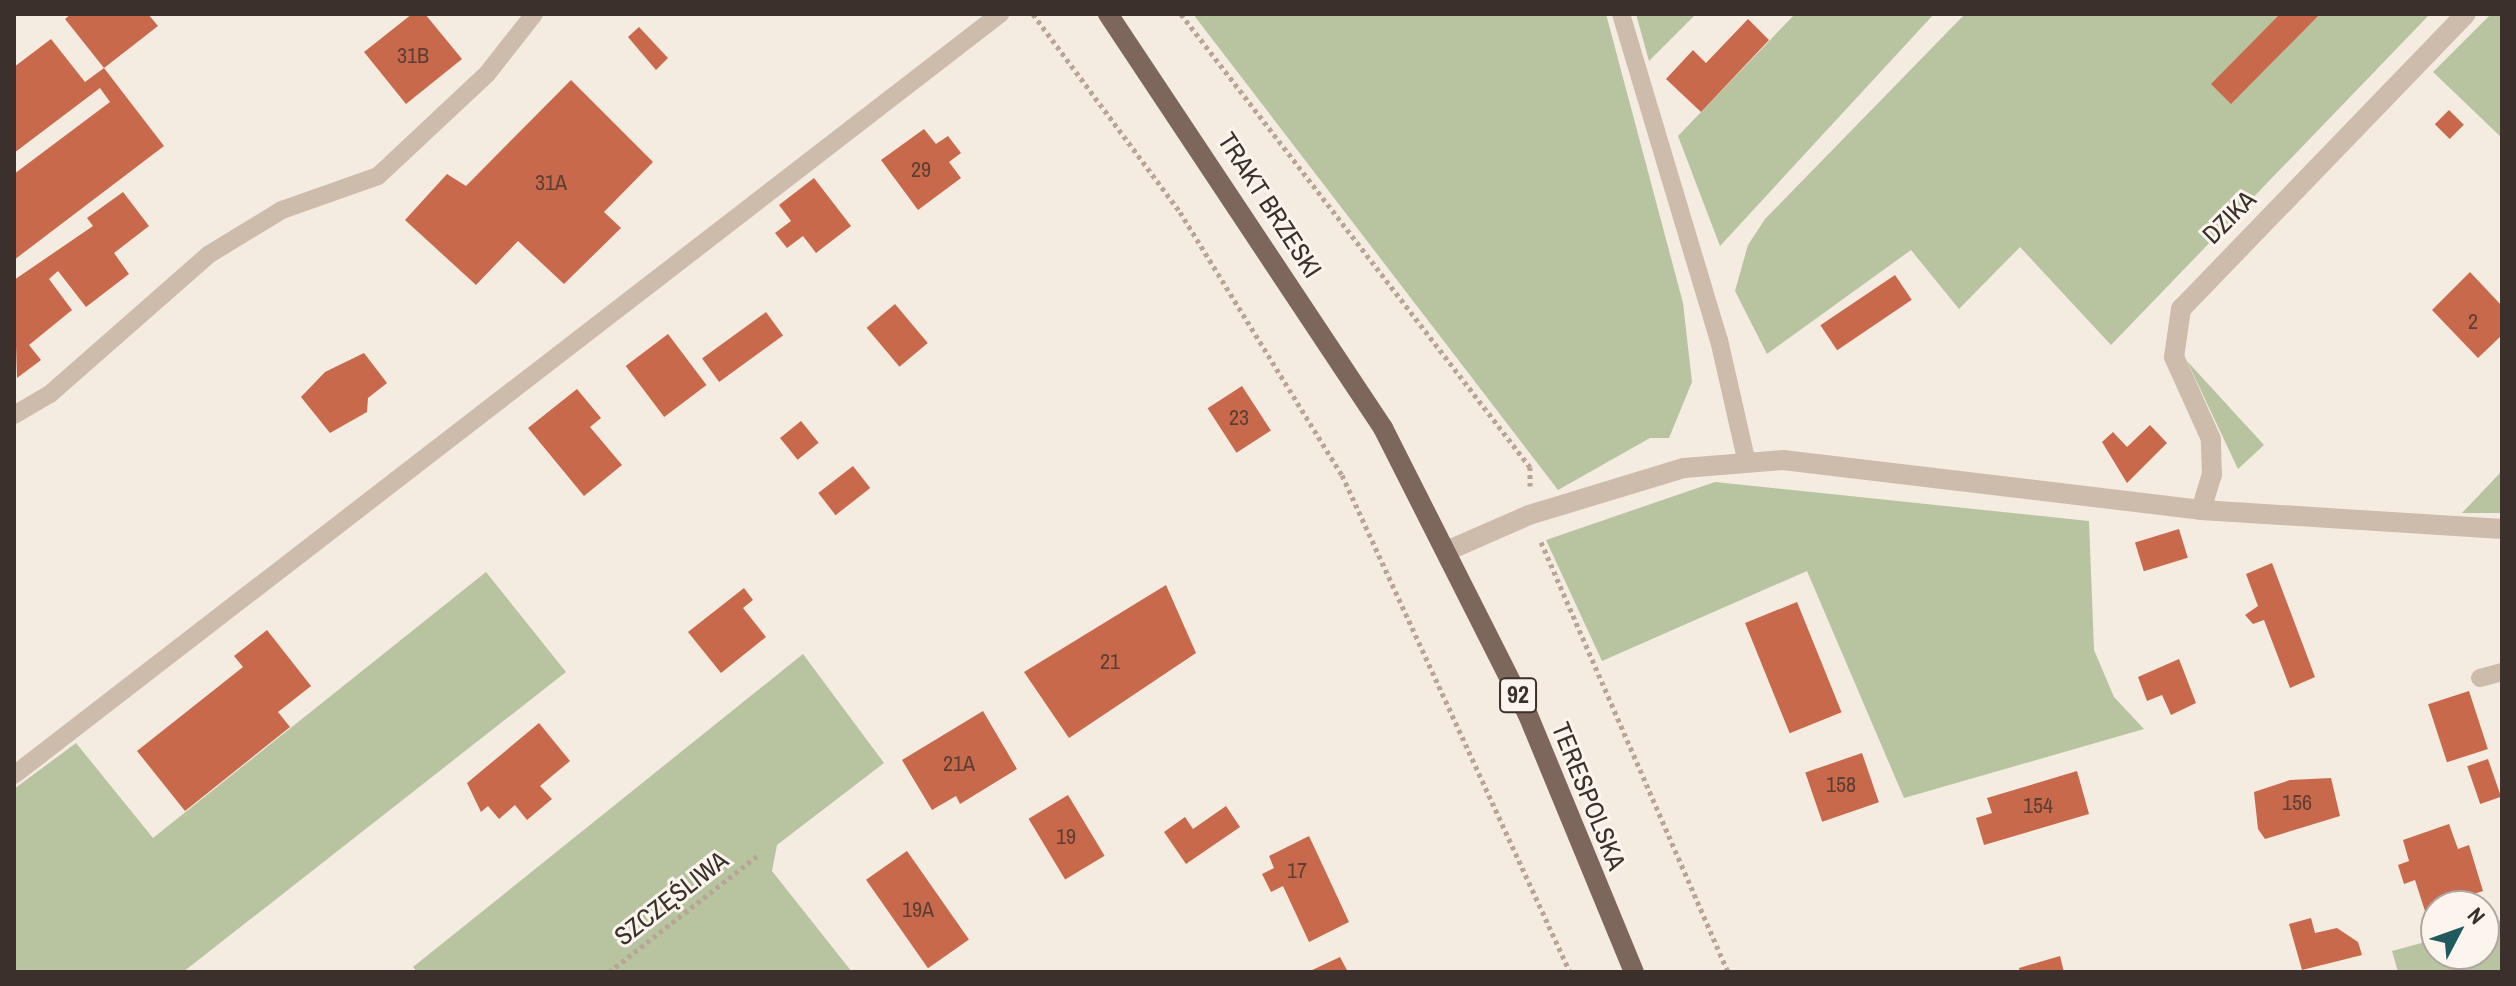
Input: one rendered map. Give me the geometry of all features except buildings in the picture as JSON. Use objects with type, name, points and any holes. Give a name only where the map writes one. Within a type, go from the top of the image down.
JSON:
[{"type":"main road","name":"TRAKT BRZESKI","points":[[1108,14],[1383,428]]},
{"type":"main road","name":"TERESPOLSKA","points":[[1383,428],[1449,550],[1528,715],[1634,972]]},
{"type":"street","name":"DZIKA","points":[[2201,510],[2212,475],[2211,439],[2174,357],[2181,309],[2466,14]]},
{"type":"street","points":[[1449,550],[1529,515],[1684,468],[1783,460],[2201,510],[2502,529]]},
{"type":"lane","points":[[14,415],[50,394],[208,255],[282,210],[378,176],[487,74],[534,14]]},
{"type":"lane","points":[[14,775],[1000,14]]},
{"type":"lane","points":[[1621,14],[1719,340],[1747,463]]},
{"type":"lane","points":[[2480,678],[2502,672]]},
{"type":"path","points":[[1033,14],[1180,212],[1342,475],[1570,972]]},
{"type":"path","points":[[1181,14],[1530,467],[1529,515],[1728,972]]},
{"type":"path","name":"SZCZĘŚLIWA","points":[[609,972],[757,856]]},
{"type":"green space","points":[[1193,14],[1606,14],[1683,303],[1692,382],[1669,438],[1650,438],[1558,490]]},
{"type":"green space","points":[[1636,14],[1696,14],[1649,61]]},
{"type":"green space","points":[[1795,14],[1934,14],[1720,246],[1678,136]]},
{"type":"green space","points":[[1965,14],[2430,14],[2111,345],[2020,247],[1959,309],[1911,250],[1767,354],[1735,291],[1748,245],[1765,219]]},
{"type":"green space","points":[[2491,14],[2502,14],[2502,138],[2433,72]]},
{"type":"green space","points":[[2187,361],[2264,445],[2238,469]]},
{"type":"green space","points":[[2502,471],[2502,513],[2462,513]]},
{"type":"green space","points":[[1715,482],[2089,521],[2094,650],[2114,697],[2144,729],[1904,798],[1807,571],[1602,661],[1546,540]]},
{"type":"green space","points":[[486,572],[566,672],[183,972],[14,972],[14,789],[76,743],[153,838]]},
{"type":"green space","points":[[803,654],[884,763],[777,845],[772,871],[852,972],[417,972],[413,967]]},
{"type":"green space","points":[[2500,921],[2502,972],[2398,972],[2392,951],[2420,943],[2420,970],[2500,970]]}]
